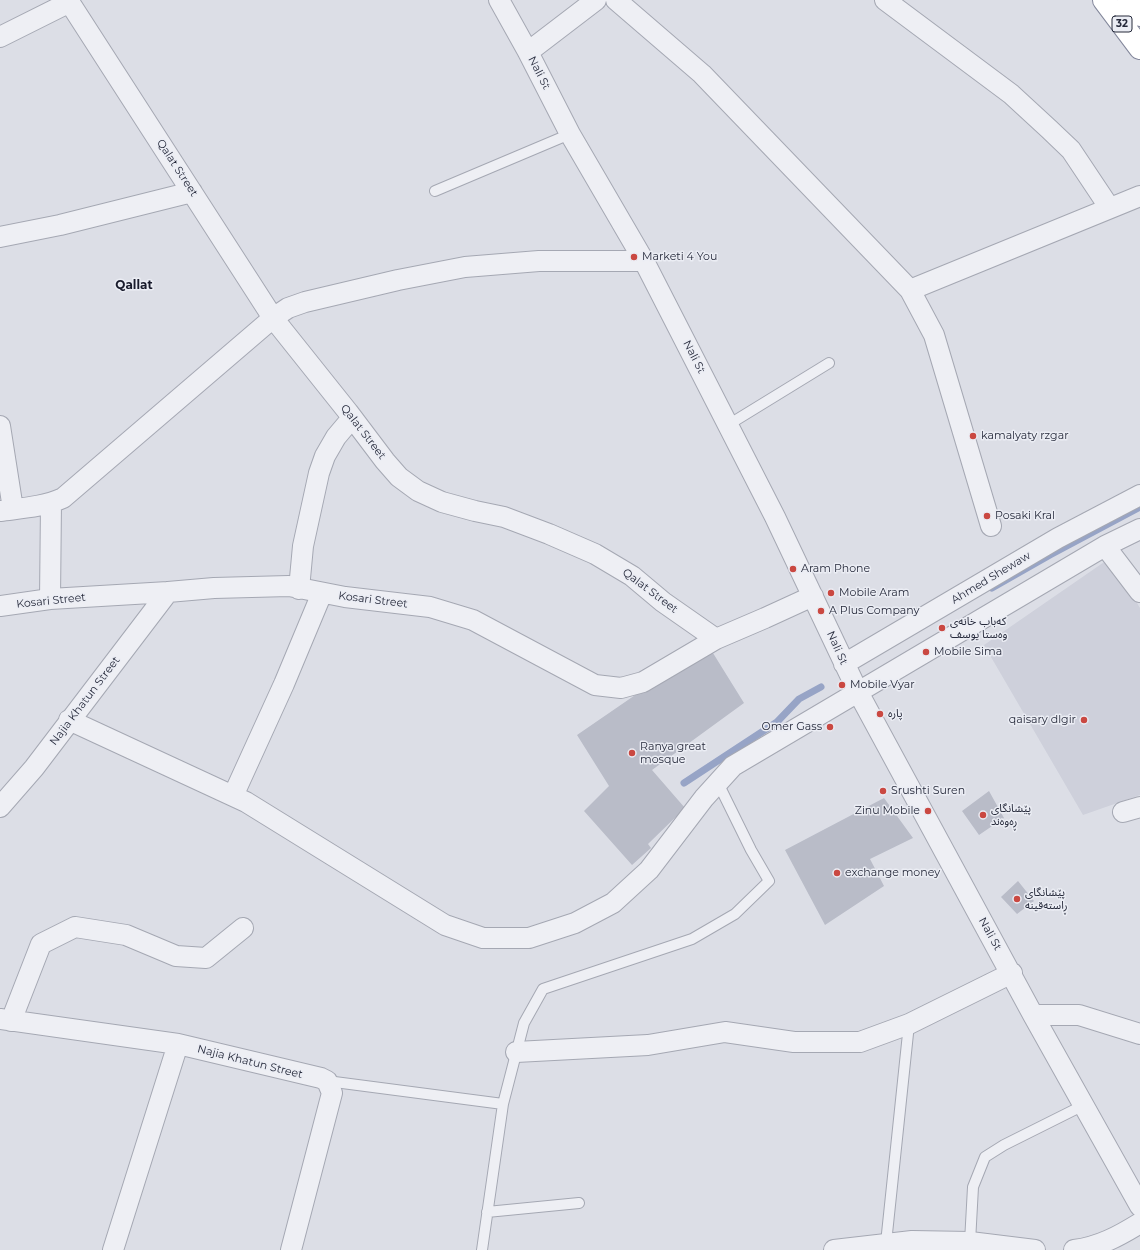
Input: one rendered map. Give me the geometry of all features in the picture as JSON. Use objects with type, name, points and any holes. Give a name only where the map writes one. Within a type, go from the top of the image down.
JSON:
[{"type":"highway","name":"32","points":[[1104,0],[1140,48]]},
{"type":"highway","name":"32","points":[[1129,0],[1140,15]]},
{"type":"street","name":"Nali St","points":[[499,0],[528,52],[570,134],[644,261],[776,517],[858,692],[1012,973],[1033,1015],[1140,1206]]},
{"type":"street","points":[[528,52],[596,0]]},
{"type":"street","points":[[616,0],[702,74],[910,290],[934,335],[991,526]]},
{"type":"street","points":[[885,0],[1011,94],[1049,129],[1071,150],[1109,207]]},
{"type":"street","points":[[0,37],[69,1]]},
{"type":"street","name":"Qalat Street","points":[[69,1],[273,318],[385,461],[399,476],[418,491],[442,502],[504,517],[549,534],[595,554],[632,576],[663,602],[716,639]]},
{"type":"street","points":[[0,237],[60,225],[192,192]]},
{"type":"street","points":[[910,290],[1109,207],[1140,196]]},
{"type":"street","points":[[0,426],[7,510],[31,508],[51,503],[63,498],[273,318],[288,308],[305,302],[398,280],[465,267],[539,261],[644,261]]},
{"type":"street","points":[[298,589],[303,546],[319,473],[325,456],[336,437],[352,418]]},
{"type":"street","name":"Ahmed Shewaw","points":[[844,664],[1052,542],[1140,495]]},
{"type":"street","points":[[50,599],[51,503]]},
{"type":"street","points":[[69,720],[246,802],[445,925],[483,938],[529,938],[575,923],[613,903],[649,870],[704,798],[734,766],[1105,546],[1140,529]]},
{"type":"street","points":[[1105,546],[1140,592]]},
{"type":"street","name":"Kosari Street","points":[[0,606],[50,599],[214,588],[289,586],[298,589],[345,597],[430,606],[473,620],[595,685],[621,688],[643,682],[716,639]]},
{"type":"street","name":"Najia Khatun Street","points":[[0,807],[34,768],[69,720],[168,592]]},
{"type":"street","points":[[233,796],[284,684],[322,593]]},
{"type":"street","points":[[716,639],[747,627],[813,596]]},
{"type":"street","points":[[6,1020],[41,944],[75,927],[126,936],[176,956],[206,958],[243,928]]},
{"type":"street","points":[[516,1052],[648,1045],[725,1032],[794,1042],[860,1042],[909,1024],[1012,973]]},
{"type":"street","points":[[1033,1015],[1079,1015],[1140,1034]]},
{"type":"street","name":"Najia Khatun Street","points":[[6,1020],[178,1044],[321,1078],[327,1081]]},
{"type":"street","points":[[113,1250],[178,1044]]},
{"type":"street","points":[[291,1250],[332,1093],[327,1081]]},
{"type":"street","points":[[1074,1250],[1088,1248],[1112,1239],[1140,1223]]},
{"type":"street","points":[[834,1250],[912,1241],[970,1242],[1035,1250]]},
{"type":"lane","points":[[435,190],[570,134]]},
{"type":"lane","points":[[728,425],[829,363]]},
{"type":"lane","points":[[482,1250],[503,1104],[524,1023],[543,989],[692,939],[735,914],[769,881],[751,850],[718,783]]},
{"type":"lane","points":[[886,1243],[909,1024]]},
{"type":"lane","points":[[327,1081],[503,1104]]},
{"type":"lane","points":[[970,1242],[973,1187],[985,1157],[1004,1145],[1084,1104]]},
{"type":"lane","points":[[487,1212],[578,1203]]},
{"type":"shaded area","name":"qaisary dlgir","points":[[1110,558],[1140,608],[1140,795],[1083,815],[984,645]]},
{"type":"building","name":"Ranya great mosque","points":[[708,645],[744,703],[652,770],[685,808],[648,844],[651,848],[632,865],[584,811],[609,786],[577,735]]},
{"type":"building","name":"پێشانگای ڕه‌وه‌ند","points":[[989,791],[1004,818],[979,835],[962,811]]},
{"type":"building","name":"exchange money","points":[[884,798],[913,838],[870,859],[884,886],[825,925],[785,850]]},
{"type":"building","name":"پێشانگای ڕاسته‌قینه‌","points":[[1018,881],[1034,901],[1017,914],[1001,897]]},
{"type":"waterway","points":[[992,588],[1140,507]]},
{"type":"waterway","points":[[684,783],[777,722],[799,699],[821,687]]},
{"type":"place","name":"Marketi 4 You","points":[[634,257]]},
{"type":"place","name":"kamalyaty rzgar","points":[[973,436]]},
{"type":"place","name":"Posaki Kral","points":[[987,516]]},
{"type":"place","name":"Aram Phone","points":[[793,569]]},
{"type":"place","name":"Mobile Aram","points":[[831,593]]},
{"type":"place","name":"A Plus Company","points":[[821,611]]},
{"type":"place","name":"کەباب خانەی وەستا یوسف","points":[[942,628]]},
{"type":"place","name":"Mobile Sima","points":[[926,652]]},
{"type":"place","name":"Mobile Vyar","points":[[842,685]]},
{"type":"place","name":"پاره","points":[[880,714]]},
{"type":"place","name":"qaisary dlgir","points":[[1084,720]]},
{"type":"place","name":"Omer Gass","points":[[830,727]]},
{"type":"place","name":"Ranya great mosque","points":[[632,753]]},
{"type":"place","name":"Srushti Suren","points":[[883,791]]},
{"type":"place","name":"Zinu Mobile","points":[[928,811]]},
{"type":"place","name":"پێشانگای ڕه‌وه‌ند","points":[[983,815]]},
{"type":"place","name":"exchange money","points":[[837,873]]},
{"type":"place","name":"پێشانگای ڕاسته‌قینه‌","points":[[1017,899]]},
{"type":"district","name":"Qallat","points":[[134,285]]}]
